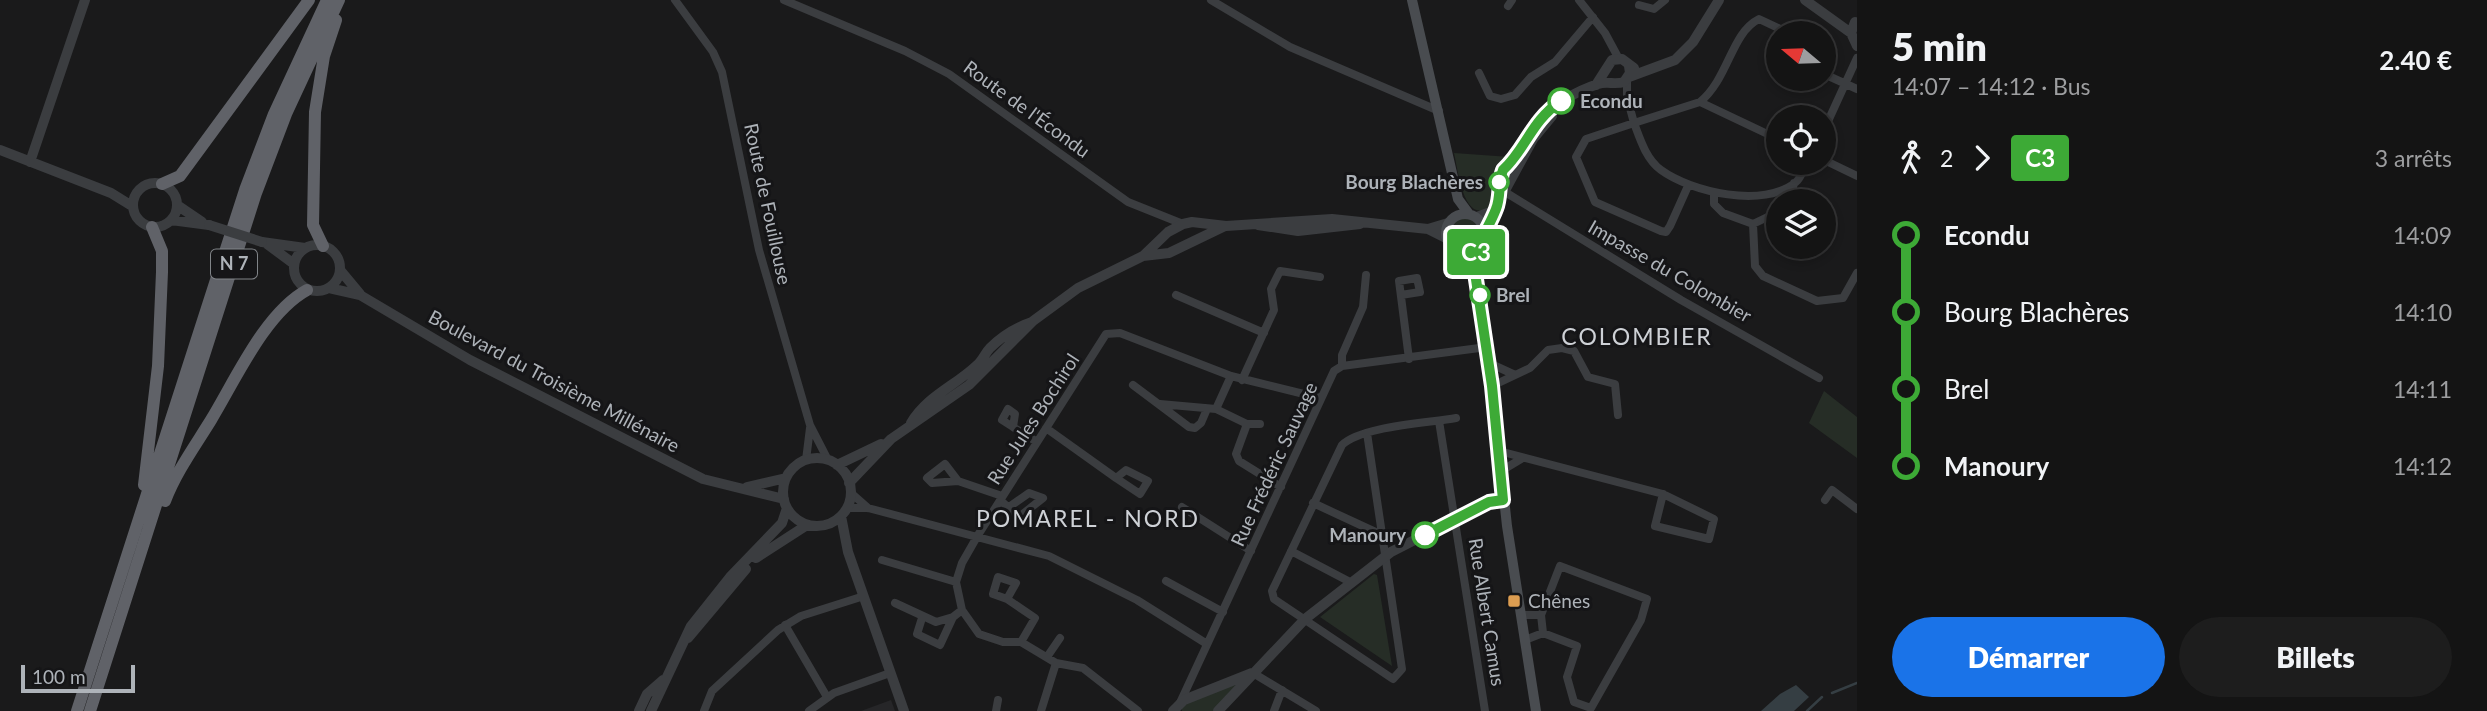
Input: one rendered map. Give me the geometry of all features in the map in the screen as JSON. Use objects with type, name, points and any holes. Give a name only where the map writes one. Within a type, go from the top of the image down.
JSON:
[{"type":"highway","points":[[162,184],[180,176],[309,0]]},
{"type":"highway","name":"N 7","points":[[78,711],[245,190],[274,114],[327,0]]},
{"type":"highway","points":[[323,246],[313,225],[315,112],[324,55],[341,0]]},
{"type":"highway","name":"N 7","points":[[90,711],[256,193],[286,114],[341,0]]},
{"type":"highway","points":[[141,514],[158,366],[162,272],[162,251],[152,227]]},
{"type":"highway","points":[[147,534],[179,471],[259,341],[291,299],[307,290]]},
{"type":"main road","points":[[1412,0],[1458,199],[1484,229],[1483,240],[1476,249],[1474,266],[1491,374],[1503,500],[1536,711]]},
{"type":"main road","points":[[1458,199],[1446,238],[1452,248],[1463,252],[1474,266]]},
{"type":"main road","points":[[1450,220],[1473,216]]},
{"type":"main road","points":[[1463,252],[1476,249]]},
{"type":"street","points":[[30,162],[85,0]]},
{"type":"street","name":"Route de Fouillouse","points":[[675,0],[713,52],[722,72],[759,250],[810,425],[833,463]]},
{"type":"street","name":"Route de l'Écondu","points":[[784,0],[905,51],[949,74],[1128,202],[1183,224]]},
{"type":"street","points":[[1211,0],[1290,47],[1439,111]]},
{"type":"street","points":[[1579,0],[1605,33],[1610,47],[1619,59],[1641,71]]},
{"type":"street","points":[[1639,5],[1654,9],[1665,0]]},
{"type":"street","points":[[1484,229],[1505,191],[1512,163],[1532,128],[1549,110],[1596,85],[1613,83],[1675,60],[1693,42],[1719,0]]},
{"type":"street","points":[[1805,0],[1852,26],[1857,51],[1835,105]]},
{"type":"street","points":[[1479,73],[1490,96],[1501,99],[1515,95],[1531,77],[1555,62],[1593,17]]},
{"type":"street","points":[[1688,186],[1666,232],[1595,202],[1576,157],[1586,139],[1700,102],[1715,90],[1745,26],[1759,19],[1766,22]]},
{"type":"street","points":[[1596,85],[1607,66],[1610,47]]},
{"type":"street","points":[[1607,66],[1619,59]]},
{"type":"street","points":[[1607,66],[1613,83],[1627,97]]},
{"type":"street","points":[[1629,66],[1627,97],[1634,123],[1645,151],[1659,169],[1688,186],[1753,197],[1794,183]]},
{"type":"street","points":[[1836,80],[1857,89]]},
{"type":"street","points":[[1700,102],[1766,133]]},
{"type":"street","points":[[0,150],[111,193],[132,206],[138,220],[152,227],[171,220],[207,224],[264,243],[305,248],[323,246],[338,258],[340,270],[329,288],[322,291],[307,290],[296,279],[294,264],[305,248]]},
{"type":"street","points":[[1836,166],[1857,176]]},
{"type":"street","points":[[1793,189],[1799,175]]},
{"type":"street","points":[[111,193],[137,191],[148,183],[162,184],[173,192],[177,205],[171,220]]},
{"type":"street","points":[[132,206],[137,191]]},
{"type":"street","name":"Impasse du Colombier","points":[[1505,191],[1681,300],[1819,377]]},
{"type":"street","points":[[1714,192],[1714,204],[1723,213],[1753,224],[1766,218]]},
{"type":"street","points":[[177,205],[207,224]]},
{"type":"street","points":[[1473,216],[1496,209]]},
{"type":"street","points":[[848,552],[844,512],[850,488],[891,439],[969,385],[1033,321],[1078,288],[1157,250],[1168,232],[1169,217]]},
{"type":"street","points":[[1428,229],[1450,220]]},
{"type":"street","points":[[1168,232],[1183,224],[1208,228],[1254,224],[1272,229],[1298,230],[1364,223],[1428,229],[1446,238]]},
{"type":"street","points":[[1753,224],[1755,266],[1763,276],[1816,301],[1843,298],[1850,290],[1857,273]]},
{"type":"street","points":[[1157,250],[1169,253],[1208,228]]},
{"type":"street","points":[[264,243],[294,264]]},
{"type":"street","name":"Boulevard du Troisième Millénaire","points":[[340,270],[360,295]]},
{"type":"street","points":[[1242,380],[1274,310],[1271,289],[1280,271],[1320,277]]},
{"type":"street","name":"Rue Frédéric Sauvage","points":[[1177,708],[1320,398],[1334,371],[1342,366],[1342,355],[1363,307],[1366,275]]},
{"type":"street","points":[[1401,295],[1420,292],[1417,278],[1399,281],[1409,359]]},
{"type":"street","points":[[1419,286],[1428,290]]},
{"type":"street","name":"Boulevard du Troisième Millénaire","points":[[329,288],[360,295],[470,360],[703,479],[785,504]]},
{"type":"street","points":[[1176,295],[1264,333]]},
{"type":"street","name":"Rue Jules Bochirol","points":[[956,582],[962,563],[978,536],[1106,334],[1120,333],[1242,380],[1320,398]]},
{"type":"street","points":[[1342,366],[1487,347]]},
{"type":"street","points":[[1491,374],[1513,374],[1530,368],[1548,350],[1568,348],[1574,351],[1588,377],[1615,384],[1618,415]]},
{"type":"street","points":[[1491,374],[1503,370],[1513,374]]},
{"type":"street","points":[[1133,385],[1160,404],[1171,416],[1195,428],[1212,409],[1231,376]]},
{"type":"street","points":[[1160,404],[1212,409],[1247,424],[1260,424]]},
{"type":"street","points":[[1367,433],[1402,669],[1398,677],[1389,677],[1274,599],[1272,591],[1342,444],[1349,437],[1367,433],[1456,418]]},
{"type":"street","name":"Rue Albert Camus","points":[[1439,421],[1457,518],[1485,711]]},
{"type":"street","points":[[1247,424],[1236,454],[1238,461],[1281,487]]},
{"type":"street","name":"Route de Fouillouse","points":[[806,460],[810,425]]},
{"type":"street","points":[[1013,427],[1037,442]]},
{"type":"street","points":[[1046,428],[1115,478]]},
{"type":"street","points":[[651,711],[691,626],[715,595],[782,523],[786,478],[798,464],[806,460],[833,463],[891,439]]},
{"type":"street","points":[[1499,451],[1521,459],[1663,494],[1714,519],[1709,539],[1655,526],[1663,494]]},
{"type":"street","points":[[1501,471],[1521,459]]},
{"type":"street","points":[[833,463],[868,508]]},
{"type":"street","name":"Boulevard du Troisième Millénaire","points":[[736,488],[786,478]]},
{"type":"street","points":[[958,481],[1001,498],[1009,508]]},
{"type":"street","points":[[1825,500],[1832,490],[1857,509]]},
{"type":"street","points":[[1218,711],[1305,619],[1385,557],[1489,502],[1503,500]]},
{"type":"street","points":[[1313,503],[1382,535]]},
{"type":"street","points":[[785,504],[795,518],[807,525],[823,526],[838,535],[848,552],[904,711]]},
{"type":"street","points":[[1182,507],[1251,551]]},
{"type":"street","points":[[823,526],[844,512],[868,508],[1049,556],[1137,600],[1207,643]]},
{"type":"street","points":[[686,641],[755,559],[807,525]]},
{"type":"street","points":[[1291,551],[1352,583]]},
{"type":"street","points":[[882,560],[956,582],[962,610],[979,634],[1003,642],[1021,642],[1056,663],[1083,668],[1135,710]]},
{"type":"street","points":[[1525,640],[1542,633],[1577,646],[1567,677],[1574,702],[1591,708],[1641,620],[1647,599],[1560,566],[1541,615],[1542,633]]},
{"type":"street","points":[[1166,581],[1223,612]]},
{"type":"street","points":[[704,711],[718,685],[785,625],[801,616],[863,596]]},
{"type":"street","points":[[1007,598],[1035,618],[1021,642]]},
{"type":"street","points":[[895,603],[922,618],[936,622],[953,617],[962,610]]},
{"type":"street","points":[[1521,615],[1541,615]]},
{"type":"street","points":[[922,618],[917,634],[940,645],[953,617]]},
{"type":"street","points":[[785,625],[827,696]]},
{"type":"street","points":[[1047,657],[1060,638]]},
{"type":"street","points":[[1041,711],[1056,663]]},
{"type":"street","points":[[810,711],[827,696],[890,673]]},
{"type":"street","points":[[1253,673],[1316,711]]},
{"type":"street","points":[[1177,708],[1253,673]]},
{"type":"street","points":[[639,711],[647,694],[669,675]]},
{"type":"street","points":[[1274,711],[1282,690]]},
{"type":"street","points":[[996,711],[998,700]]},
{"type":"shaded area","points":[[1454,153],[1510,157],[1495,166],[1491,207],[1482,211],[1474,209],[1468,202],[1460,182]]},
{"type":"shaded area","points":[[1465,218],[1476,222],[1480,233],[1476,244],[1465,248],[1454,244],[1450,233],[1454,222]]},
{"type":"shaded area","points":[[1824,391],[1857,417],[1857,458],[1809,423]]},
{"type":"shaded area","points":[[1374,574],[1377,575],[1392,666],[1320,617]]},
{"type":"shaded area","points":[[1232,682],[1236,686],[1213,711],[1182,711],[1182,706]]},
{"type":"shaded area","points":[[1796,685],[1809,697],[1794,711],[1761,711],[1780,694]]},
{"type":"shaded area","points":[[891,700],[895,711],[861,711]]},
{"type":"waterway","points":[[1832,693],[1857,683]]},
{"type":"waterway","points":[[1807,711],[1822,697]]},
{"type":"bus line","name":"C3","points":[[1425,535],[1489,502],[1503,500],[1492,386],[1474,266],[1475,255],[1483,240],[1484,229],[1496,209],[1503,170],[1512,163],[1532,128],[1561,101]]},
{"type":"place","name":"Econdu","points":[[1561,101]]},
{"type":"place","name":"Bourg Blachères","points":[[1499,182]]},
{"type":"place","name":"Brel","points":[[1480,295]]},
{"type":"place","name":"Manoury","points":[[1425,535]]},
{"type":"place","name":"Chênes","points":[[1514,601]]},
{"type":"district","name":"COLOMBIER","points":[[1637,337]]},
{"type":"district","name":"POMAREL - NORD","points":[[1088,519]]}]
